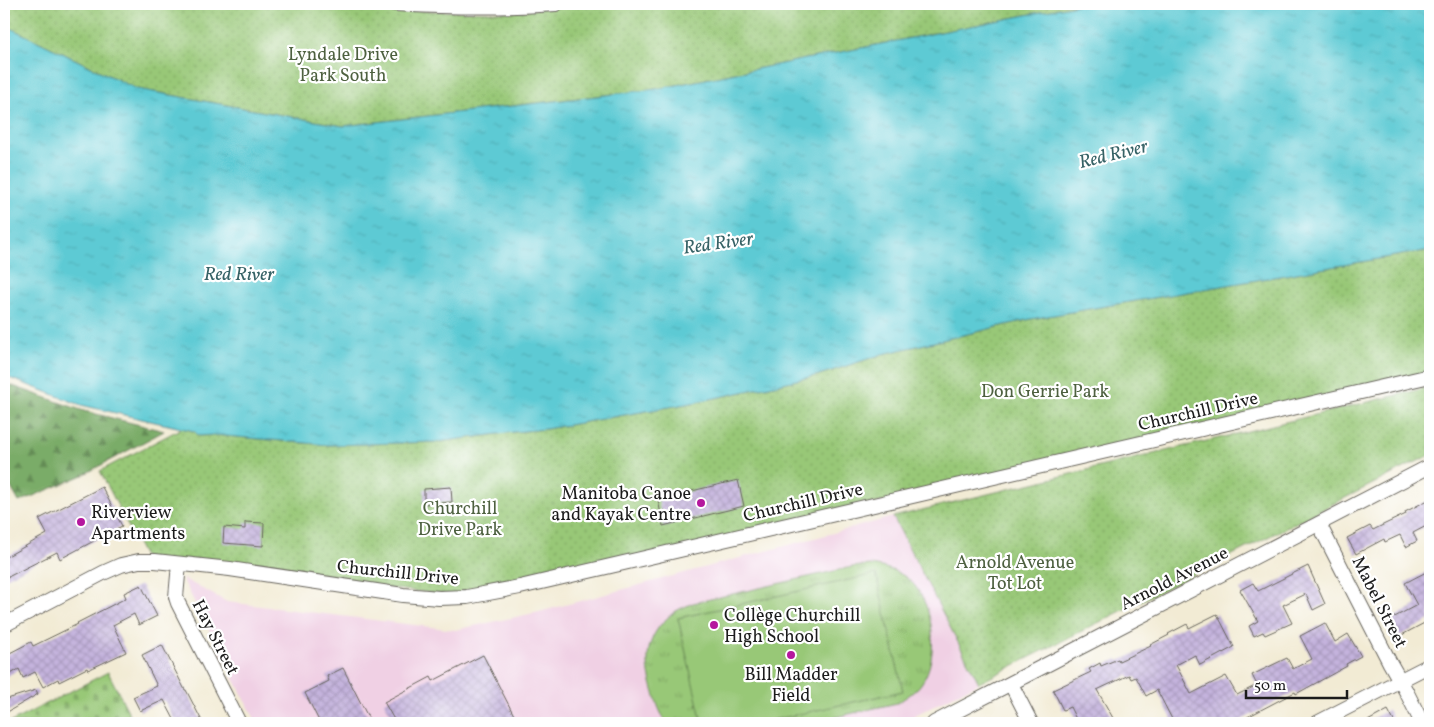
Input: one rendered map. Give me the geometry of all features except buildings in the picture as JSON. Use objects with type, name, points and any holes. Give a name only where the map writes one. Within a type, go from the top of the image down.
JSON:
[{"type":"street","points":[[395,4],[514,7],[556,4]]},
{"type":"street","name":"Churchill Drive","points":[[4,625],[119,565],[139,561],[230,569],[402,595],[439,598],[467,597],[520,587],[1430,376]]},
{"type":"street","name":"Arnold Avenue","points":[[934,723],[1430,466]]},
{"type":"street","name":"Mabel Street","points":[[1319,524],[1422,723]]},
{"type":"street","name":"Hay Street","points":[[179,564],[176,597],[178,603],[239,723]]},
{"type":"street","points":[[1317,723],[1430,665]]},
{"type":"street","points":[[1011,684],[1031,723]]},
{"type":"shaded area","name":"Collège Churchill High School","points":[[893,517],[979,683],[899,723],[257,723],[182,578],[227,602],[455,630],[539,612]]},
{"type":"green space","name":"Lyndale Drive Park South","points":[[4,4],[358,4],[423,11],[513,12],[580,4],[1081,4],[656,89],[343,126],[137,89],[4,25]]},
{"type":"green space","name":"Churchill Drive Park","points":[[1430,250],[1430,376],[467,597],[146,561],[100,471],[182,428],[194,431],[199,436],[214,435],[328,445],[437,442],[546,429],[697,402],[819,375],[883,354],[1031,319]]},
{"type":"green space","points":[[4,383],[84,411],[164,431],[81,476],[19,502],[4,475]]},
{"type":"green space","name":"Arnold Avenue Tot Lot","points":[[1430,387],[1430,455],[979,683],[893,517]]},
{"type":"green space","name":"Bill Madder Field","points":[[871,565],[889,569],[907,578],[916,587],[929,614],[932,629],[931,659],[921,684],[910,695],[897,703],[810,723],[666,722],[658,705],[649,675],[648,654],[650,644],[659,627],[676,611],[693,603],[852,567]]},
{"type":"green space","name":"Bill Madder Field","points":[[876,574],[903,691],[759,723],[702,723],[678,618]]},
{"type":"green space","points":[[108,672],[134,723],[9,723]]},
{"type":"water","name":"Red River","points":[[1081,4],[1430,4],[1430,250],[1031,319],[883,354],[819,375],[697,402],[546,429],[437,442],[328,445],[214,435],[199,436],[194,431],[81,405],[4,376],[4,25],[137,89],[343,126],[656,89]]},
{"type":"place","name":"Manitoba Canoe and Kayak Centre","points":[[701,503]]},
{"type":"place","name":"Riverview Apartments","points":[[81,522]]},
{"type":"place","name":"Collège Churchill High School","points":[[714,625]]},
{"type":"place","name":"Bill Madder Field","points":[[791,655]]},
{"type":"park label","name":"Don Gerrie Park","points":[[1045,391]]}]
